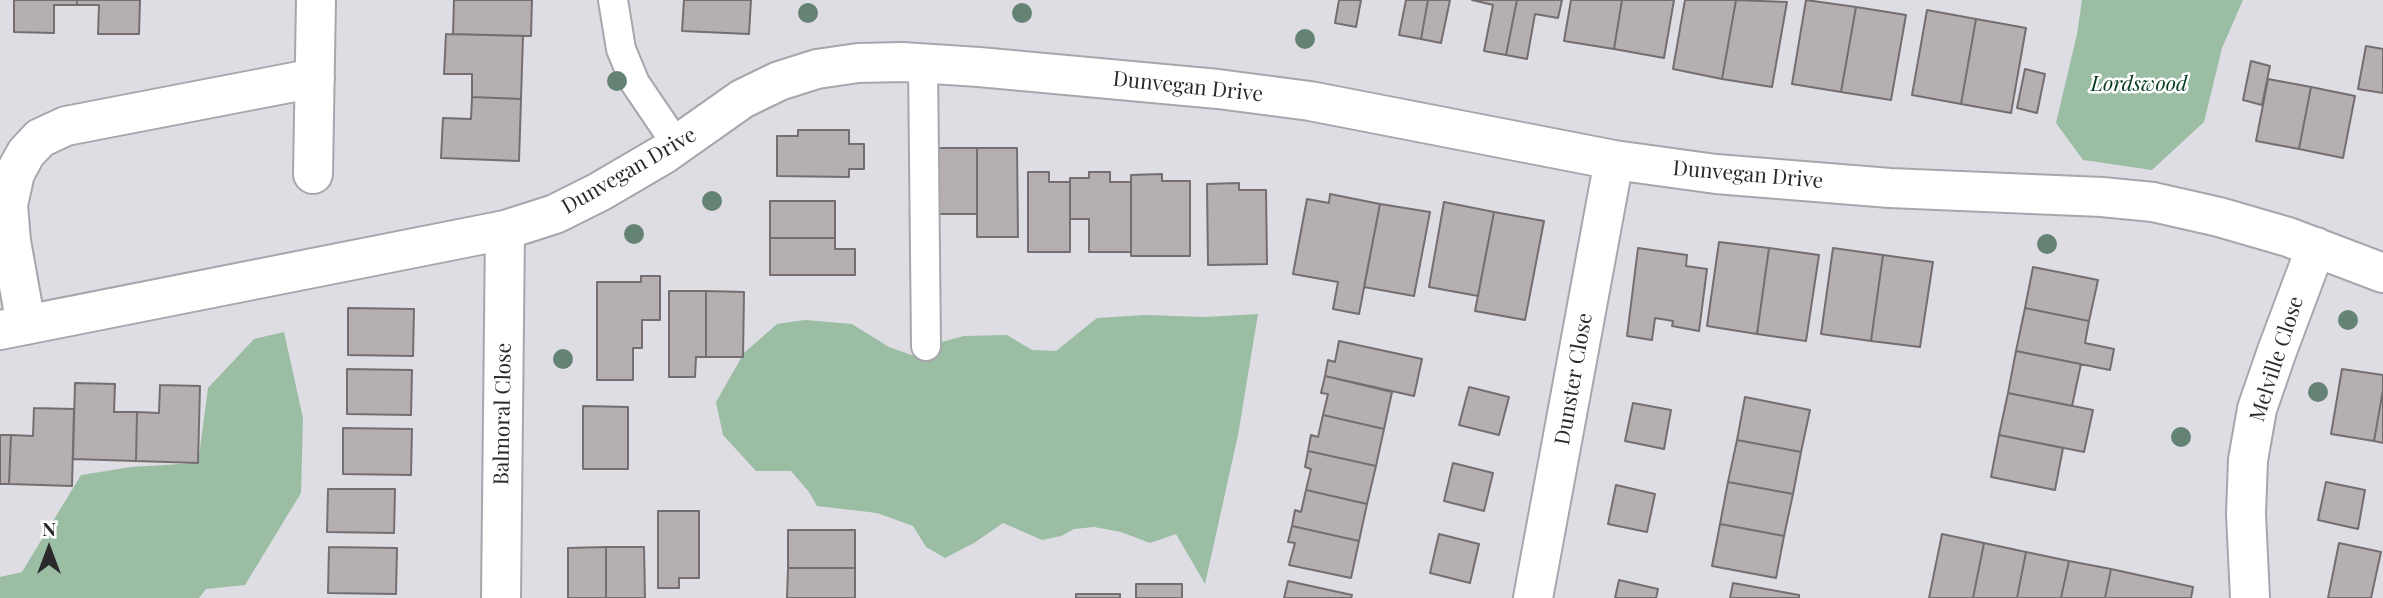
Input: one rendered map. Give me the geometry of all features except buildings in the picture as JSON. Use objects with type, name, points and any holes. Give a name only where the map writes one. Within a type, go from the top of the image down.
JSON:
[{"type":"street","points":[[313,174],[316,0]]},
{"type":"street","name":"Dunvegan Drive","points":[[315,78],[66,126],[40,138],[26,153],[15,173],[8,205],[13,327],[505,230],[555,214],[599,192],[677,145],[742,99],[779,81],[817,69],[858,63],[923,64],[1191,87],[1310,101],[1614,160],[1716,174],[2153,202],[2288,237],[2383,273]]},
{"type":"street","name":"Dunster Close","points":[[1533,598],[1614,160]]},
{"type":"street","name":"Balmoral Close","points":[[501,598],[505,230]]},
{"type":"street","name":"Melville Close","points":[[2250,598],[2246,513],[2248,460],[2257,409],[2316,247]]},
{"type":"lane","points":[[613,0],[621,49],[635,83],[677,145]]},
{"type":"lane","points":[[923,64],[926,345]]},
{"type":"green space","name":"Lordswood","points":[[2082,0],[2243,0],[2222,48],[2204,122],[2152,170],[2083,160],[2056,123],[2077,34]]},
{"type":"green space","points":[[1258,314],[1238,435],[1205,584],[1176,534],[1150,543],[1121,532],[1094,527],[1074,529],[1061,536],[1042,540],[1003,523],[974,543],[945,558],[926,547],[913,526],[877,513],[817,506],[791,471],[756,471],[723,435],[716,402],[744,353],[777,324],[805,320],[852,324],[889,347],[917,357],[938,343],[964,336],[1007,335],[1032,350],[1056,351],[1097,318]]},
{"type":"green space","points":[[284,332],[303,418],[301,493],[245,585],[206,589],[199,598],[0,598],[0,577],[22,572],[81,475],[131,467],[198,463],[208,388],[254,339]]}]
